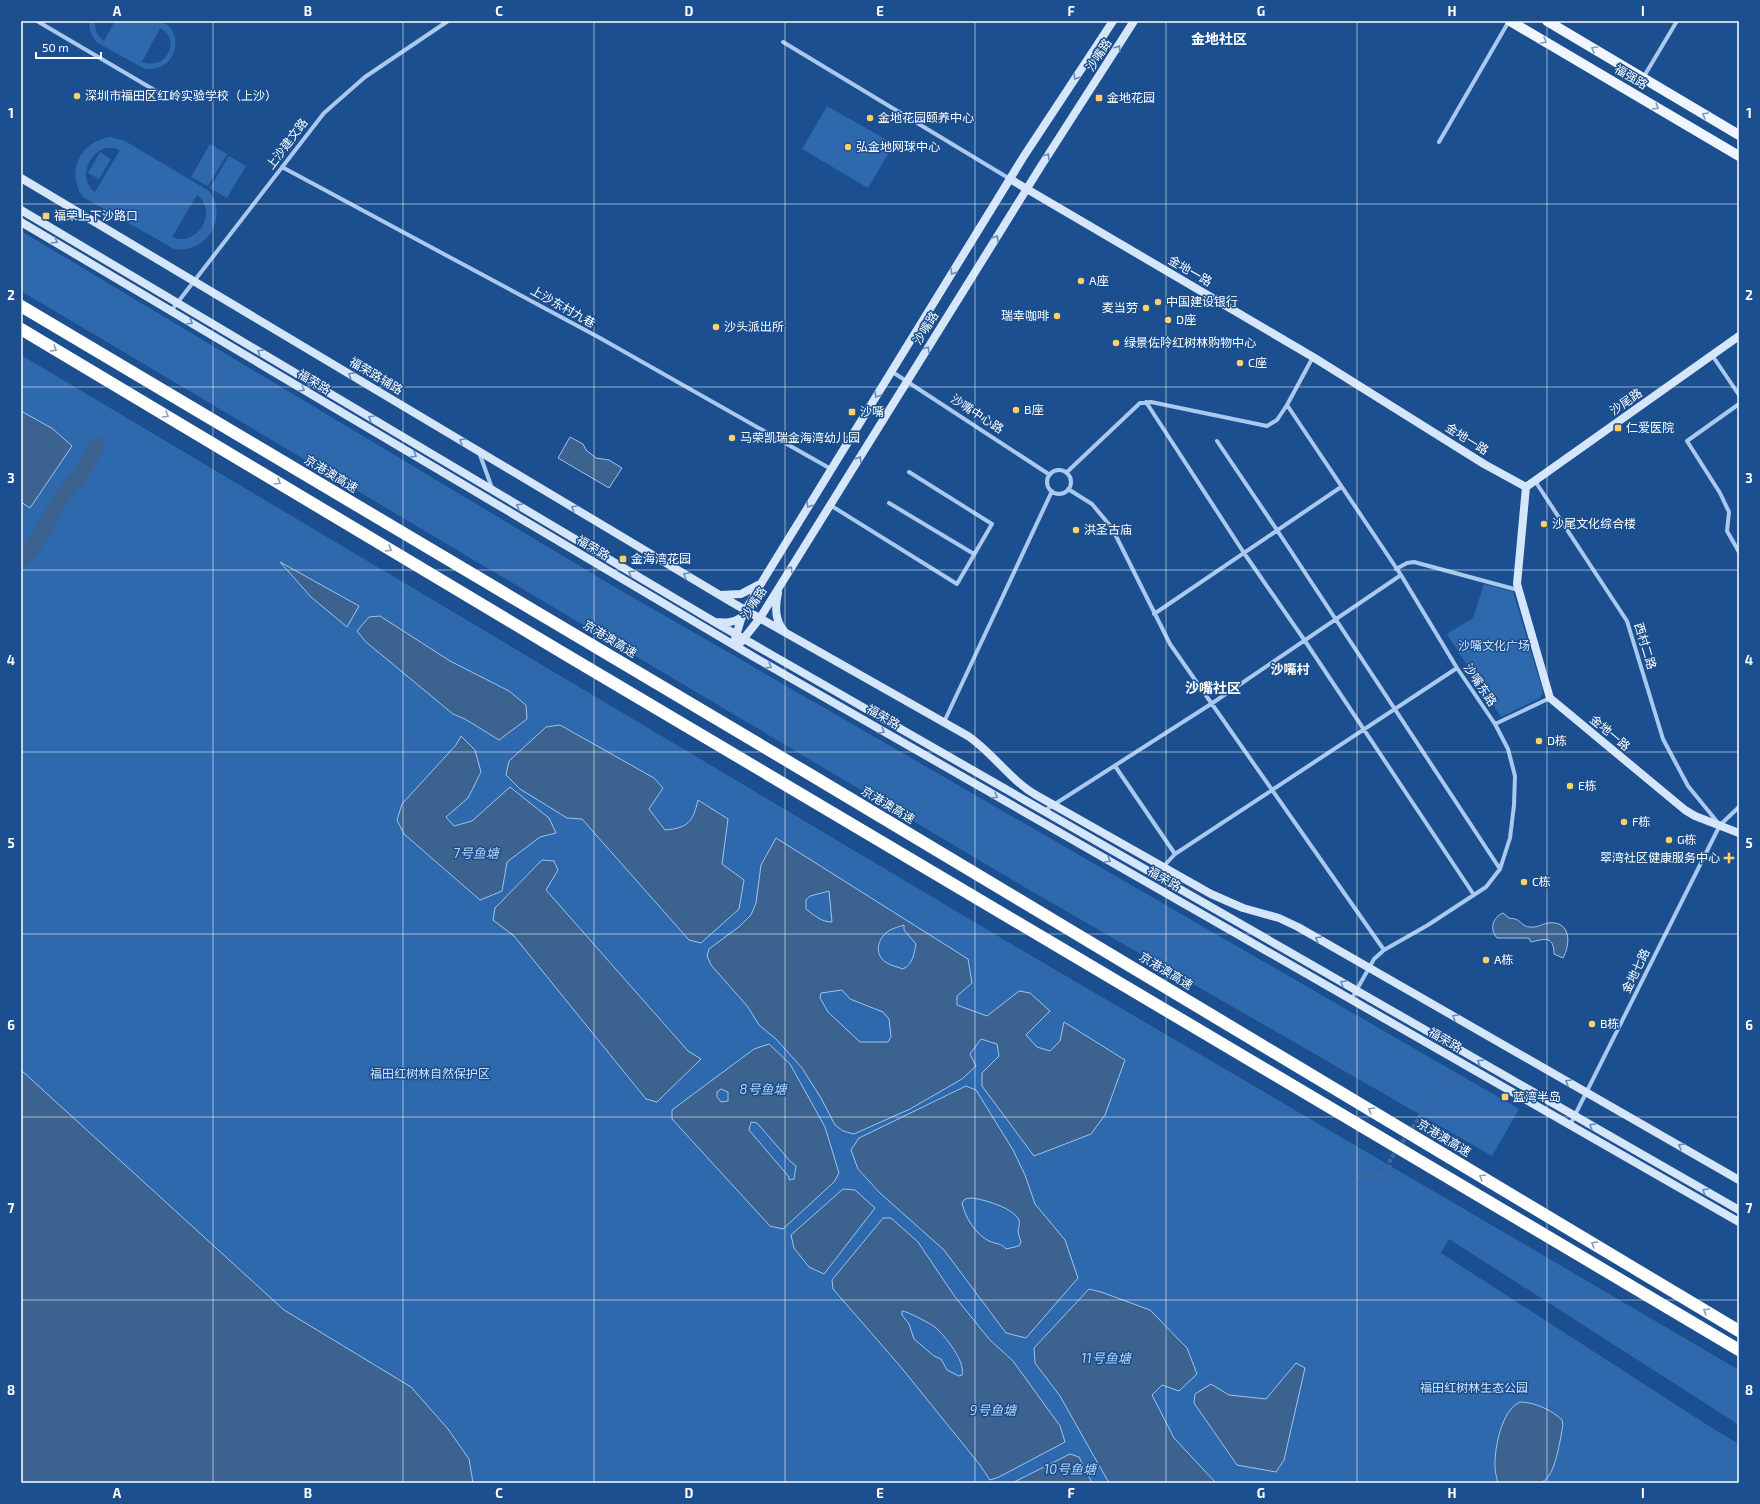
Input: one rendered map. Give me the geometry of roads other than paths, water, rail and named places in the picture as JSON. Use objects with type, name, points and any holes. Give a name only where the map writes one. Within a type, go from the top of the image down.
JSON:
[{"type":"highway","name":"京港澳高速","points":[[21,306],[818,779],[1739,1331]]},
{"type":"highway","points":[[21,329],[563,653],[1739,1350]]},
{"type":"main road","name":"福强路","points":[[1510,21],[1739,156]]},
{"type":"main road","name":"福强路","points":[[1546,21],[1739,135]]},
{"type":"street","points":[[37,21],[156,91]]},
{"type":"street","name":"上沙建文路","points":[[171,311],[324,113],[351,88],[448,21]]},
{"type":"street","name":"沙嘴路","points":[[734,646],[736,635],[744,613],[762,582],[1010,179],[1113,21]]},
{"type":"street","name":"沙嘴路","points":[[734,646],[744,640],[760,618],[1026,189],[1134,21]]},
{"type":"street","points":[[1439,142],[1510,21]]},
{"type":"street","points":[[1643,78],[1677,21]]},
{"type":"street","points":[[783,42],[1010,179]]},
{"type":"street","name":"上沙东村九巷","points":[[282,167],[600,338],[831,469]]},
{"type":"street","name":"福荣路辅路","points":[[21,178],[719,595],[744,613],[760,618],[974,740],[1025,789],[1211,894],[1234,904],[1291,923],[1739,1180]]},
{"type":"street","name":"金地一路","points":[[1010,179],[1313,357],[1484,464],[1526,487]]},
{"type":"street","name":"福荣路","points":[[21,210],[744,640],[1739,1210]]},
{"type":"street","name":"福荣路","points":[[21,222],[734,646],[1739,1222]]},
{"type":"street","name":"沙尾路","points":[[1526,487],[1739,336]]},
{"type":"street","points":[[1712,355],[1739,395]]},
{"type":"street","points":[[1067,472],[1140,403],[1146,402],[1267,426],[1277,420],[1287,405],[1313,357]]},
{"type":"street","name":"沙嘴中心路","points":[[891,372],[1050,475]]},
{"type":"street","points":[[1146,402],[1244,553],[1305,640],[1474,895]]},
{"type":"street","points":[[1739,404],[1687,441],[1720,492],[1728,512],[1727,531],[1739,552]]},
{"type":"street","name":"沙嘴东路","points":[[1287,405],[1401,575],[1457,668],[1495,724],[1508,750],[1515,776],[1514,805],[1510,838],[1500,869],[1486,887],[1384,950],[1374,959],[1351,1000]]},
{"type":"street","points":[[1217,441],[1278,530],[1394,710],[1500,869]]},
{"type":"street","points":[[478,451],[494,492]]},
{"type":"street","points":[[1056,470],[1067,472],[1071,482],[1068,489],[1062,493],[1052,491],[1048,485],[1050,475],[1056,470]]},
{"type":"street","points":[[830,505],[957,584],[992,524],[909,472]]},
{"type":"street","name":"西村二路","points":[[1535,480],[1628,621],[1663,739],[1688,786],[1720,825]]},
{"type":"street","points":[[1154,614],[1342,487]]},
{"type":"street","points":[[1495,724],[1550,698],[1518,590],[1517,577],[1526,487]]},
{"type":"street","points":[[1068,489],[1092,504],[1112,528],[1170,644],[1384,950]]},
{"type":"street","points":[[944,722],[1052,491]]},
{"type":"street","points":[[889,503],[974,554]]},
{"type":"street","points":[[1396,569],[1406,563],[1414,562],[1518,590]]},
{"type":"street","points":[[1044,812],[1211,704],[1401,575]]},
{"type":"street","points":[[719,595],[727,596],[741,594],[754,588],[762,582]]},
{"type":"street","points":[[780,586],[776,600],[777,614],[780,625],[786,633]]},
{"type":"street","points":[[712,621],[729,623],[736,621],[744,613]]},
{"type":"street","points":[[1163,867],[1175,854],[1457,668]]},
{"type":"street","name":"金地一路","points":[[1550,698],[1685,810],[1695,816],[1739,833]]},
{"type":"street","points":[[1115,766],[1175,854]]},
{"type":"street","name":"金地七路","points":[[1570,1125],[1720,825],[1739,807]]},
{"type":"street","points":[[1186,893],[1211,894],[1221,914]]},
{"type":"water","points":[[21,411],[53,429],[72,446],[30,508],[21,502]]},
{"type":"water","points":[[570,437],[583,444],[586,450],[596,458],[609,460],[622,468],[609,488],[558,458]]},
{"type":"water","points":[[280,562],[359,606],[347,627],[311,597]]},
{"type":"water","points":[[380,616],[450,661],[509,691],[526,705],[527,719],[499,740],[465,719],[453,714],[366,642],[357,631],[369,617]]},
{"type":"water","points":[[560,725],[654,778],[663,788],[649,809],[665,830],[679,828],[688,822],[694,814],[698,800],[728,819],[722,864],[744,880],[739,909],[701,943],[689,940],[582,819],[567,818],[520,789],[506,775],[509,761],[546,727]]},
{"type":"water","name":"7号鱼塘","points":[[461,736],[475,750],[481,772],[468,798],[446,817],[454,826],[472,821],[510,787],[549,818],[556,833],[540,837],[507,862],[502,891],[480,900],[404,834],[397,820],[402,804],[456,745]]},
{"type":"water","points":[[776,838],[968,959],[972,983],[957,996],[957,1005],[987,1016],[1019,991],[1030,993],[1050,1011],[1026,1035],[1037,1047],[1050,1051],[1060,1041],[1064,1022],[1125,1060],[1105,1115],[1091,1134],[1034,1156],[982,1086],[982,1073],[999,1056],[997,1044],[981,1039],[970,1054],[976,1066],[962,1079],[910,1109],[854,1134],[843,1131],[835,1125],[821,1098],[802,1068],[776,1039],[759,1025],[748,1007],[711,965],[707,956],[709,949],[740,926],[751,915],[756,903],[761,865]],"holes":[[[829,891],[832,922],[821,919],[806,909],[806,900],[810,896]],[[904,925],[904,930],[916,944],[911,962],[903,969],[889,964],[880,957],[878,949],[880,940],[892,929]],[[842,990],[850,999],[883,1012],[889,1019],[891,1037],[888,1042],[860,1042],[828,1012],[820,998],[821,993]]]},
{"type":"water","points":[[542,860],[554,861],[558,870],[546,890],[688,1051],[701,1059],[657,1102],[646,1099],[514,936],[493,920],[495,908]]},
{"type":"water","points":[[1503,913],[1509,918],[1517,920],[1528,927],[1535,927],[1548,923],[1556,923],[1561,925],[1565,929],[1568,940],[1566,952],[1563,958],[1554,954],[1554,948],[1550,941],[1544,939],[1531,942],[1529,938],[1497,938],[1493,931],[1493,924],[1497,917]]},
{"type":"water","name":"8号鱼塘","points":[[769,1044],[790,1064],[825,1127],[839,1173],[834,1182],[783,1229],[770,1226],[672,1119],[672,1110],[754,1049]],"holes":[[[721,1089],[728,1092],[728,1101],[721,1102],[717,1097],[717,1092]],[[751,1122],[757,1123],[796,1166],[794,1179],[789,1180],[789,1177],[749,1130]]]},
{"type":"water","points":[[21,1070],[284,1310],[411,1387],[448,1429],[469,1459],[473,1483],[21,1483]]},
{"type":"water","points":[[966,1086],[976,1090],[1013,1150],[1025,1175],[1035,1204],[1065,1240],[1078,1278],[1026,1338],[1006,1333],[944,1250],[880,1193],[858,1169],[851,1150],[859,1138]],"holes":[[[965,1199],[976,1199],[998,1205],[1016,1216],[1019,1220],[1018,1232],[1021,1242],[1019,1246],[1006,1249],[984,1238],[975,1230],[968,1219],[962,1203]]]},
{"type":"water","points":[[843,1189],[855,1190],[875,1208],[824,1274],[809,1267],[794,1248],[791,1235]]},
{"type":"water","name":"9号鱼塘","points":[[883,1218],[891,1218],[918,1242],[955,1297],[990,1340],[1013,1361],[1060,1426],[1065,1442],[999,1477],[990,1480],[980,1465],[900,1366],[833,1289],[832,1280]],"holes":[[[902,1311],[929,1323],[939,1331],[958,1356],[961,1363],[962,1375],[959,1376],[947,1370],[941,1359],[934,1356],[914,1339],[909,1324],[902,1315]]]},
{"type":"water","name":"11号鱼塘","points":[[1089,1289],[1150,1310],[1187,1348],[1197,1374],[1179,1391],[1162,1385],[1152,1395],[1174,1438],[1216,1483],[1109,1483],[1060,1396],[1035,1363],[1034,1348]]},
{"type":"water","points":[[1296,1363],[1305,1368],[1284,1460],[1276,1472],[1237,1465],[1194,1403],[1195,1394],[1211,1384],[1229,1395],[1266,1399]]},
{"type":"water","points":[[1520,1402],[1531,1403],[1542,1407],[1562,1420],[1563,1425],[1557,1456],[1551,1473],[1542,1482],[1526,1484],[1498,1483],[1495,1471],[1495,1459],[1500,1430],[1508,1413]]},
{"type":"water","name":"10号鱼塘","points":[[1070,1454],[1079,1457],[1092,1483],[1012,1483]]},
{"type":"waterway","points":[[21,559],[34,546],[62,496],[84,470],[97,445]]},
{"type":"tunnel","points":[[1354,1184],[1356,1178],[1384,1174],[1389,1169],[1390,1160],[1448,1076]]},
{"type":"place","name":"深圳市福田区红岭实验学校（上沙）","points":[[77,96]]},
{"type":"place","name":"金地花园","points":[[1099,98]]},
{"type":"place","name":"金地花园颐养中心","points":[[870,118]]},
{"type":"place","name":"弘金地网球中心","points":[[848,147]]},
{"type":"place","name":"福荣上下沙路口","points":[[46,216]]},
{"type":"place","name":"A座","points":[[1081,281]]},
{"type":"place","name":"中国建设银行","points":[[1158,302]]},
{"type":"place","name":"麦当劳","points":[[1146,308]]},
{"type":"place","name":"瑞幸咖啡","points":[[1057,316]]},
{"type":"place","name":"D座","points":[[1168,320]]},
{"type":"place","name":"沙头派出所","points":[[716,327]]},
{"type":"place","name":"绿景佐阾红树林购物中心","points":[[1116,343]]},
{"type":"place","name":"C座","points":[[1240,363]]},
{"type":"place","name":"B座","points":[[1016,410]]},
{"type":"place","name":"沙嘴","points":[[852,412]]},
{"type":"place","name":"仁爱医院","points":[[1618,428]]},
{"type":"place","name":"马荣凯瑞金海湾幼儿园","points":[[732,438]]},
{"type":"place","name":"沙尾文化综合楼","points":[[1544,524]]},
{"type":"place","name":"洪圣古庙","points":[[1076,530]]},
{"type":"place","name":"金海湾花园","points":[[623,559]]},
{"type":"place","name":"D栋","points":[[1539,741]]},
{"type":"place","name":"E栋","points":[[1570,786]]},
{"type":"place","name":"F栋","points":[[1624,822]]},
{"type":"place","name":"G栋","points":[[1669,840]]},
{"type":"place","name":"翠湾社区健康服务中心","points":[[1729,858]]},
{"type":"place","name":"C栋","points":[[1524,882]]},
{"type":"place","name":"A栋","points":[[1486,960]]},
{"type":"place","name":"B栋","points":[[1592,1024]]},
{"type":"place","name":"蓝湾半岛","points":[[1505,1097]]},
{"type":"district","name":"金地社区","points":[[1219,39]]},
{"type":"district","name":"沙嘴村","points":[[1290,669]]},
{"type":"district","name":"沙嘴社区","points":[[1213,688]]},
{"type":"park label","name":"沙嘴文化广场","points":[[1494,646]]},
{"type":"park label","name":"福田红树林自然保护区","points":[[430,1074]]},
{"type":"park label","name":"福田红树林生态公园","points":[[1474,1388]]}]
